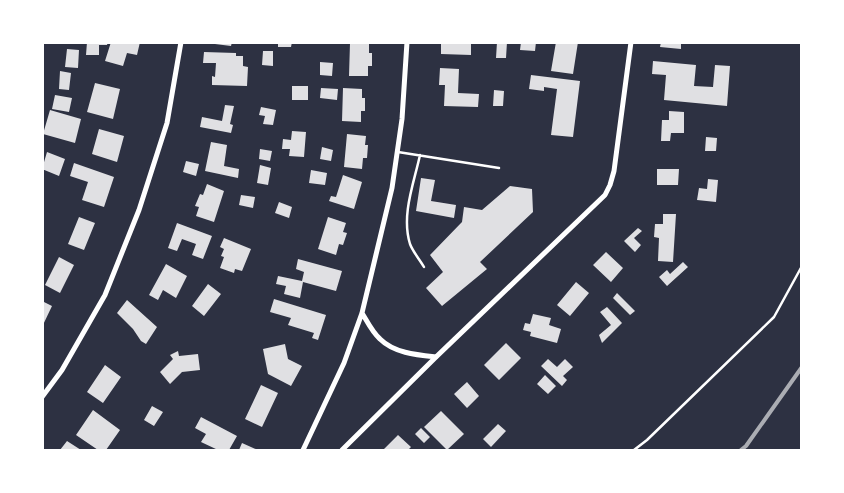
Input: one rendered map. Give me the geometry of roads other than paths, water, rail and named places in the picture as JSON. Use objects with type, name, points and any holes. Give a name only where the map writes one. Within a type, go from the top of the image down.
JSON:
[{"type":"street","points":[[42,397],[62,370],[105,295],[139,210],[167,123],[181,42]]},
{"type":"street","points":[[303,450],[344,363],[362,313],[392,188],[398,152],[402,119],[406,42]]},
{"type":"street","points":[[342,450],[606,194],[614,171],[631,42]]},
{"type":"street","points":[[362,313],[380,340],[399,350],[416,355],[436,357]]},
{"type":"lane","points":[[398,152],[499,168]]},
{"type":"lane","points":[[420,155],[407,214],[407,227],[410,245],[424,267]]},
{"type":"railway","points":[[741,450],[746,446],[802,367]]}]
